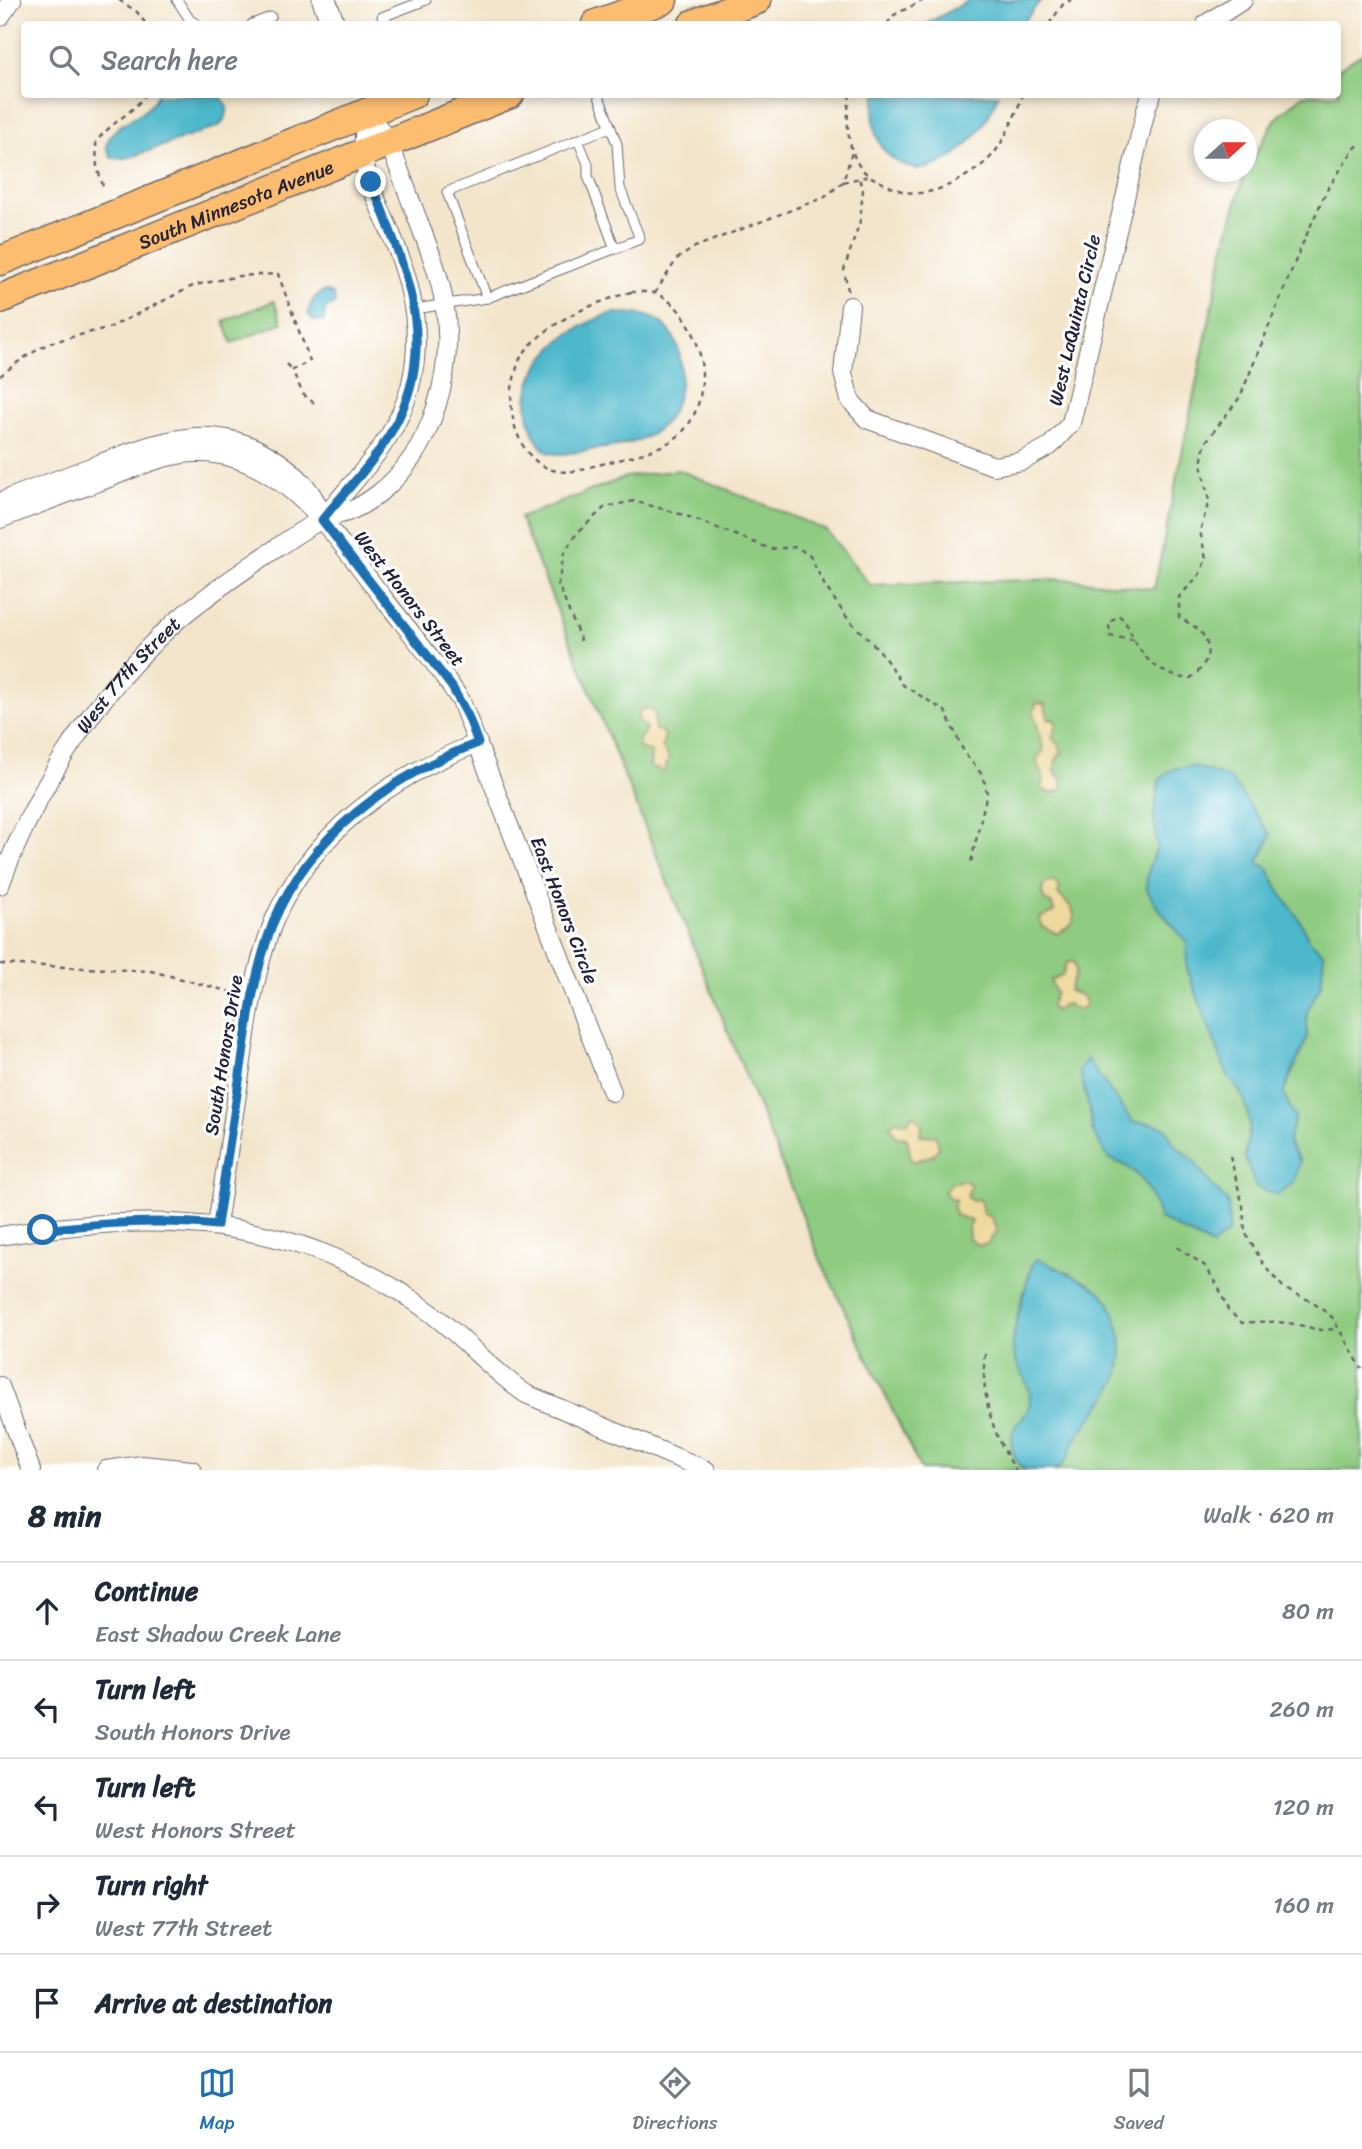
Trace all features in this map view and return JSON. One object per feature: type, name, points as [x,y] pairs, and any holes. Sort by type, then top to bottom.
[{"type":"main road","points":[[604,21],[663,0]]},
{"type":"main road","points":[[701,21],[747,4]]},
{"type":"main road","name":"South Minnesota Avenue","points":[[0,261],[363,104],[393,98]]},
{"type":"main road","name":"South Minnesota Avenue","points":[[0,299],[500,98]]},
{"type":"street","points":[[324,0],[332,21]]},
{"type":"street","points":[[1211,21],[1243,0]]},
{"type":"street","name":"West LaQuinta Circle","points":[[850,306],[843,373],[850,400],[867,419],[993,466],[1022,461],[1050,446],[1071,423],[1150,98]]},
{"type":"street","name":"West 77th Street","points":[[0,885],[4,845],[88,719],[134,664],[174,623],[207,597],[322,520],[348,512],[381,492],[409,462],[422,439],[443,383],[447,330],[445,304],[440,279],[375,148],[363,104]]},
{"type":"street","name":"West 77th Street","points":[[322,520],[381,448],[404,408],[418,342],[415,309],[402,261],[371,182],[375,148],[363,104]]},
{"type":"street","points":[[0,502],[140,448],[173,439],[210,436],[250,446],[290,469],[316,503],[322,520]]},
{"type":"street","points":[[0,519],[145,464],[176,455],[209,453],[244,461],[262,470],[296,495],[322,520]]},
{"type":"street","name":"West Honors Street","points":[[322,520],[452,687],[468,716],[478,743]]},
{"type":"street","name":"South Honors Drive","points":[[217,1225],[252,998],[261,955],[274,920],[294,885],[338,828],[403,777],[445,755],[478,743]]},
{"type":"street","name":"East Honors Circle","points":[[478,743],[612,1092]]},
{"type":"street","points":[[0,1236],[125,1222],[187,1222],[217,1225],[294,1242],[363,1270],[423,1307],[526,1394],[706,1470]]},
{"type":"street","points":[[0,1386],[31,1470]]},
{"type":"street","points":[[106,1470],[142,1465],[192,1470]]},
{"type":"lane","points":[[177,0],[192,21]]},
{"type":"lane","points":[[383,17],[426,0]]},
{"type":"lane","points":[[260,21],[271,17]]},
{"type":"lane","points":[[415,309],[487,298],[640,239],[620,188],[617,144],[599,98]]},
{"type":"lane","points":[[487,298],[447,191],[610,127]]},
{"type":"lane","points":[[578,140],[588,164],[588,176],[615,249]]},
{"type":"path","points":[[119,0],[137,12],[144,21]]},
{"type":"path","points":[[889,21],[894,15],[924,0]]},
{"type":"path","points":[[1050,21],[1064,3],[1071,0]]},
{"type":"path","points":[[103,186],[97,167],[96,142],[112,124],[143,98]]},
{"type":"path","points":[[849,98],[848,132],[860,167],[869,176],[896,190],[914,195],[943,189],[969,175],[994,154],[1022,98]]},
{"type":"path","points":[[1134,640],[1110,636],[1109,624],[1118,615],[1125,620],[1134,640],[1149,662],[1171,676],[1189,679],[1202,671],[1208,653],[1201,632],[1179,617],[1179,597],[1199,575],[1206,559],[1200,531],[1209,501],[1201,464],[1205,443],[1240,397],[1327,190],[1354,149],[1362,142]]},
{"type":"path","points":[[843,182],[853,149]]},
{"type":"path","points":[[655,293],[677,259],[695,247],[825,197],[843,182],[869,176]]},
{"type":"path","points":[[850,306],[845,270],[860,221],[863,190],[859,178]]},
{"type":"path","points":[[0,376],[49,343],[111,327],[195,285],[239,276],[278,274],[310,361],[292,370]]},
{"type":"path","points":[[631,292],[655,293],[671,302],[687,318],[697,345],[701,372],[699,402],[688,426],[676,438],[644,452],[570,473],[547,469],[527,452],[517,436],[509,400],[520,358],[539,337],[564,319],[604,300],[631,292]]},
{"type":"path","points":[[286,364],[292,370],[303,394],[314,403]]},
{"type":"path","points":[[581,641],[558,584],[564,553],[577,533],[605,507],[634,501],[684,515],[771,549],[797,547],[810,556],[825,586],[848,619],[880,651],[903,685],[945,711],[964,752],[983,776],[987,793],[971,862]]},
{"type":"path","points":[[0,964],[151,971],[252,998]]},
{"type":"path","points":[[1230,1156],[1243,1206],[1245,1232],[1265,1266],[1285,1289],[1311,1301],[1332,1317],[1362,1369]]},
{"type":"path","points":[[1177,1247],[1205,1266],[1218,1286],[1228,1310],[1242,1323],[1266,1321],[1301,1325],[1320,1332],[1338,1328]]},
{"type":"path","points":[[985,1354],[986,1403],[1004,1453],[1016,1470]]},
{"type":"green space","points":[[1362,54],[1362,1470],[921,1470],[820,1259],[520,518],[626,477],[679,470],[826,530],[870,585],[1064,579],[1154,589],[1225,244],[1242,182],[1257,182],[1257,151],[1275,120],[1300,98],[1341,98],[1341,67]]},
{"type":"green space","points":[[274,301],[282,323],[232,343],[224,321]]},
{"type":"sand","points":[[1036,703],[1045,704],[1048,718],[1057,724],[1052,738],[1058,743],[1062,753],[1056,759],[1055,772],[1062,780],[1063,789],[1053,793],[1042,790],[1043,776],[1036,760],[1044,750],[1033,714]]},
{"type":"sand","points":[[646,708],[654,713],[655,729],[665,736],[662,747],[669,758],[664,772],[650,767],[651,752],[638,745],[646,730],[637,717],[641,710]]},
{"type":"sand","points":[[1054,881],[1060,887],[1058,894],[1071,907],[1074,915],[1072,924],[1057,934],[1041,926],[1040,918],[1054,912],[1052,904],[1044,900],[1042,892],[1044,884]]},
{"type":"sand","points":[[1073,961],[1075,973],[1069,991],[1083,996],[1086,1003],[1083,1008],[1076,1010],[1068,1004],[1055,1011],[1050,1006],[1056,993],[1050,981],[1063,974],[1066,963]]},
{"type":"sand","points":[[912,1115],[920,1120],[920,1135],[936,1136],[939,1148],[933,1155],[913,1162],[906,1137],[896,1136],[890,1126],[896,1120],[907,1123]]},
{"type":"sand","points":[[963,1180],[971,1184],[967,1197],[972,1201],[980,1199],[983,1214],[991,1217],[997,1231],[987,1244],[978,1245],[969,1239],[968,1227],[972,1221],[955,1215],[953,1207],[956,1200],[950,1199],[944,1191],[951,1183]]},
{"type":"water","points":[[970,0],[1041,0],[1024,21],[932,21]]},
{"type":"water","points":[[155,98],[221,98],[225,102],[227,114],[219,126],[134,156],[120,159],[111,157],[106,147],[109,138]]},
{"type":"water","points":[[875,98],[997,98],[988,117],[965,146],[945,161],[922,168],[906,166],[885,152],[876,135]]},
{"type":"water","points":[[326,291],[334,295],[335,303],[325,310],[324,321],[313,320],[308,313],[310,305]]},
{"type":"water","points":[[612,313],[648,316],[659,321],[669,331],[680,359],[679,391],[674,406],[658,429],[641,439],[567,454],[551,453],[539,443],[531,427],[528,409],[530,384],[540,363],[566,337]]},
{"type":"water","points":[[1193,766],[1230,778],[1271,835],[1258,863],[1267,867],[1309,940],[1324,954],[1321,985],[1307,1011],[1307,1038],[1283,1093],[1295,1118],[1288,1143],[1300,1161],[1294,1182],[1277,1195],[1256,1187],[1245,1158],[1250,1125],[1244,1098],[1227,1074],[1187,969],[1187,942],[1157,907],[1146,888],[1148,869],[1157,848],[1154,817],[1159,780],[1173,769]]},
{"type":"water","points":[[1087,1059],[1133,1122],[1166,1128],[1173,1143],[1195,1162],[1228,1202],[1229,1231],[1212,1246],[1160,1219],[1143,1181],[1129,1168],[1109,1159],[1092,1131],[1079,1070]]},
{"type":"water","points":[[1039,1259],[1078,1278],[1105,1297],[1117,1321],[1122,1346],[1117,1380],[1076,1439],[1063,1464],[1048,1470],[1024,1469],[1016,1460],[1012,1448],[1014,1429],[1027,1411],[1030,1401],[1028,1388],[1013,1350],[1013,1342],[1028,1278],[1035,1260]]},
{"type":"route","points":[[43,1230],[90,1224],[159,1221],[217,1225],[252,998],[261,955],[274,920],[318,851],[358,810],[403,777],[445,755],[478,743],[461,701],[442,672],[322,520],[381,448],[392,430],[404,408],[416,361],[417,324],[409,282],[371,182]]}]
